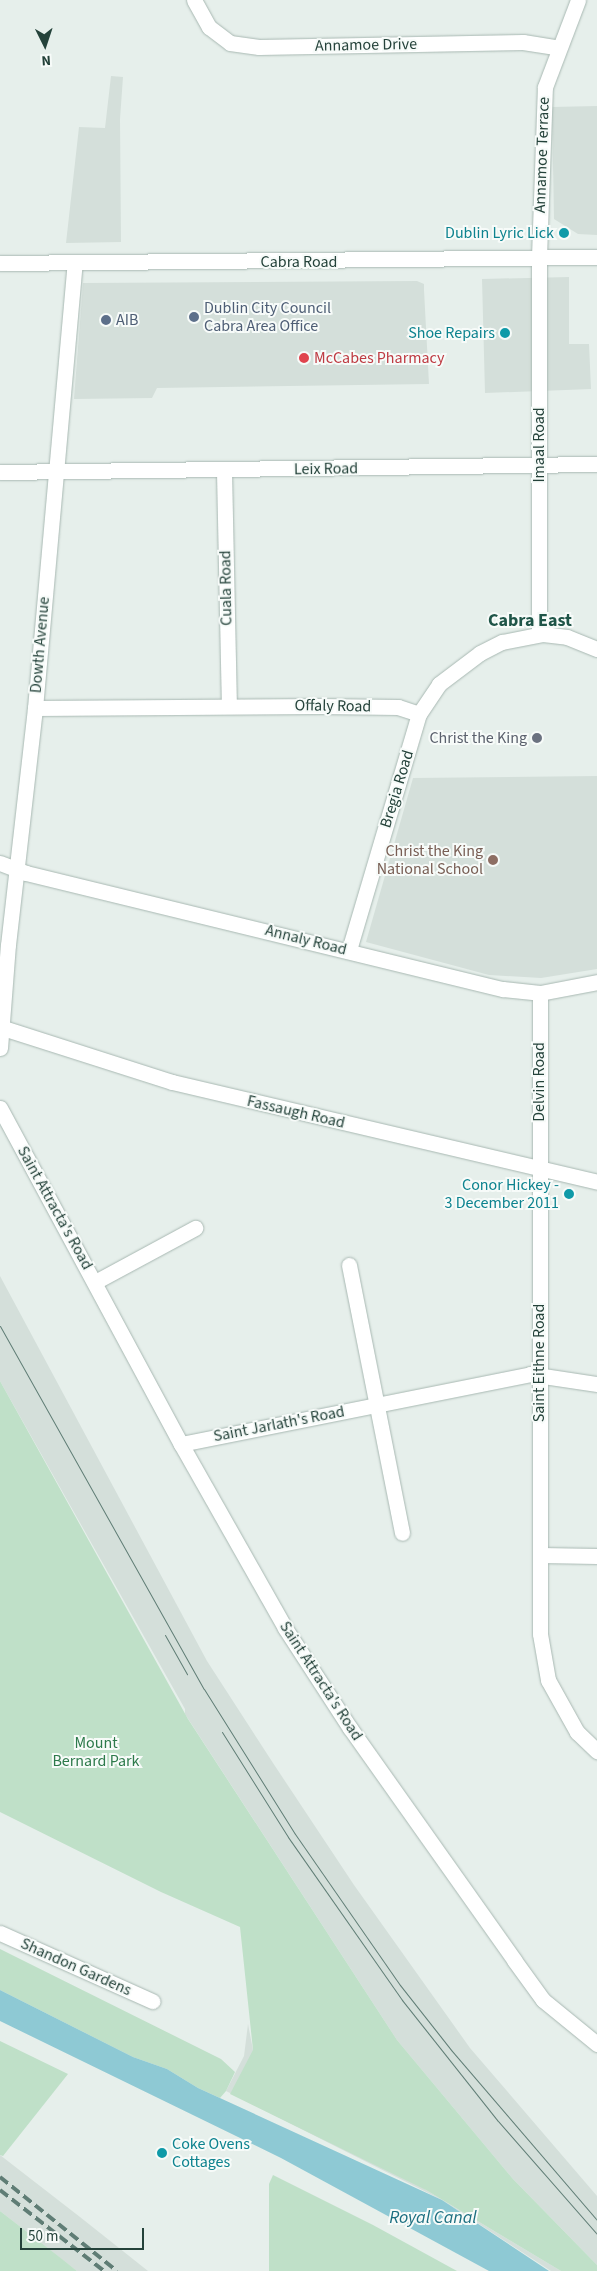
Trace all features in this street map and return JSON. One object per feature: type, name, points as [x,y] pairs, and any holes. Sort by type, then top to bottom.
[{"type":"street","name":"Annamoe Drive","points":[[194,0],[209,26],[230,43],[259,47],[518,42],[559,48]]},
{"type":"street","name":"Annamoe Terrace","points":[[539,257],[542,108],[545,87],[578,0]]},
{"type":"street","name":"Imaal Road","points":[[539,257],[539,634]]},
{"type":"street","name":"Cabra Road","points":[[0,263],[597,257]]},
{"type":"street","name":"Dowth Avenue","points":[[1,1027],[16,868],[35,708],[54,472],[75,263]]},
{"type":"street","name":"Leix Road","points":[[0,472],[597,464]]},
{"type":"street","name":"Cuala Road","points":[[224,470],[229,706]]},
{"type":"street","points":[[419,714],[438,684],[461,665],[502,642],[539,634],[567,637],[597,649]]},
{"type":"street","name":"Offaly Road","points":[[35,708],[398,707],[419,714]]},
{"type":"street","name":"Bregia Road","points":[[349,950],[419,714]]},
{"type":"street","name":"Annaly Road","points":[[0,863],[503,989],[540,993],[597,982]]},
{"type":"street","name":"Delvin Road","points":[[539,1170],[540,993]]},
{"type":"street","points":[[0,1048],[1,1027]]},
{"type":"street","name":"Fassaugh Road","points":[[1,1027],[172,1082],[539,1170],[597,1182]]},
{"type":"street","name":"Saint Attracta's Road","points":[[0,1108],[181,1444],[285,1628],[350,1728],[544,2000],[597,2044]]},
{"type":"street","name":"Saint Eithne Road","points":[[539,1170],[540,1634],[548,1680],[577,1732],[597,1751]]},
{"type":"street","name":"Saint Attracta's Road","points":[[95,1282],[196,1228]]},
{"type":"street","points":[[349,1265],[402,1533]]},
{"type":"street","name":"Saint Jarlath's Road","points":[[181,1444],[539,1375],[597,1384]]},
{"type":"street","points":[[541,1555],[597,1556]]},
{"type":"street","name":"Shandon Gardens","points":[[0,1933],[152,2001]]},
{"type":"shaded area","points":[[111,76],[123,77],[120,119],[121,242],[66,243],[79,127],[105,128]]},
{"type":"shaded area","points":[[597,106],[597,235],[578,234],[554,219],[552,107]]},
{"type":"shaded area","points":[[569,277],[569,344],[589,344],[591,389],[485,393],[482,279]]},
{"type":"shaded area","points":[[417,281],[424,284],[429,384],[157,388],[152,398],[74,399],[83,283]]},
{"type":"shaded area","name":"Christ the King National School","points":[[597,776],[597,969],[541,978],[489,975],[366,942],[413,778]]},
{"type":"shaded area","points":[[0,1276],[207,1661],[273,1763],[354,1885],[470,2048],[597,2196],[597,2265],[513,2179],[397,2040],[185,1714],[185,1709],[0,1381]]},
{"type":"shaded area","points":[[248,2024],[253,2050],[426,2190],[561,2271],[551,2271],[442,2200],[226,2091],[244,2056]]},
{"type":"shaded area","points":[[0,2155],[148,2271],[77,2271],[0,2211]]},
{"type":"green space","name":"Mount Bernard Park","points":[[0,1381],[188,1719],[397,2040],[513,2179],[597,2265],[597,2271],[561,2271],[426,2190],[230,2094],[253,2050],[240,1927],[161,1892],[0,1812]]},
{"type":"green space","points":[[0,1949],[221,2059],[235,2072],[226,2091],[220,2098],[198,2088],[167,2069],[133,2057],[0,1990]]},
{"type":"green space","points":[[0,2041],[68,2074],[3,2156],[0,2155]]},
{"type":"green space","points":[[273,2175],[373,2225],[457,2271],[269,2271],[269,2184]]},
{"type":"green space","points":[[0,2211],[62,2259],[77,2271],[0,2271]]},
{"type":"water","name":"Royal Canal","points":[[0,1990],[133,2057],[167,2069],[198,2088],[442,2200],[549,2271],[489,2271],[281,2158],[0,2021]]},
{"type":"tram line","points":[[0,1326],[204,1689],[295,1834],[400,1985],[452,2051],[597,2220]]},
{"type":"tram line","points":[[165,1635],[187,1674]]},
{"type":"tram line","points":[[222,1732],[288,1837],[402,2000],[498,2121],[597,2234]]},
{"type":"railway","points":[[0,2177],[117,2271]]},
{"type":"railway","points":[[0,2190],[104,2271]]},
{"type":"place","name":"Dublin Lyric Lick","points":[[564,233]]},
{"type":"place","name":"Dublin City Council Cabra Area Office","points":[[194,317]]},
{"type":"place","name":"AIB","points":[[106,320]]},
{"type":"place","name":"Shoe Repairs","points":[[505,333]]},
{"type":"place","name":"McCabes Pharmacy","points":[[304,358]]},
{"type":"place","name":"Christ the King","points":[[537,738]]},
{"type":"place","name":"Christ the King National School","points":[[493,860]]},
{"type":"place","name":"Conor Hickey - 3 December 2011","points":[[569,1194]]},
{"type":"place","name":"Coke Ovens Cottages","points":[[162,2153]]},
{"type":"district","name":"Cabra East","points":[[530,621]]}]
